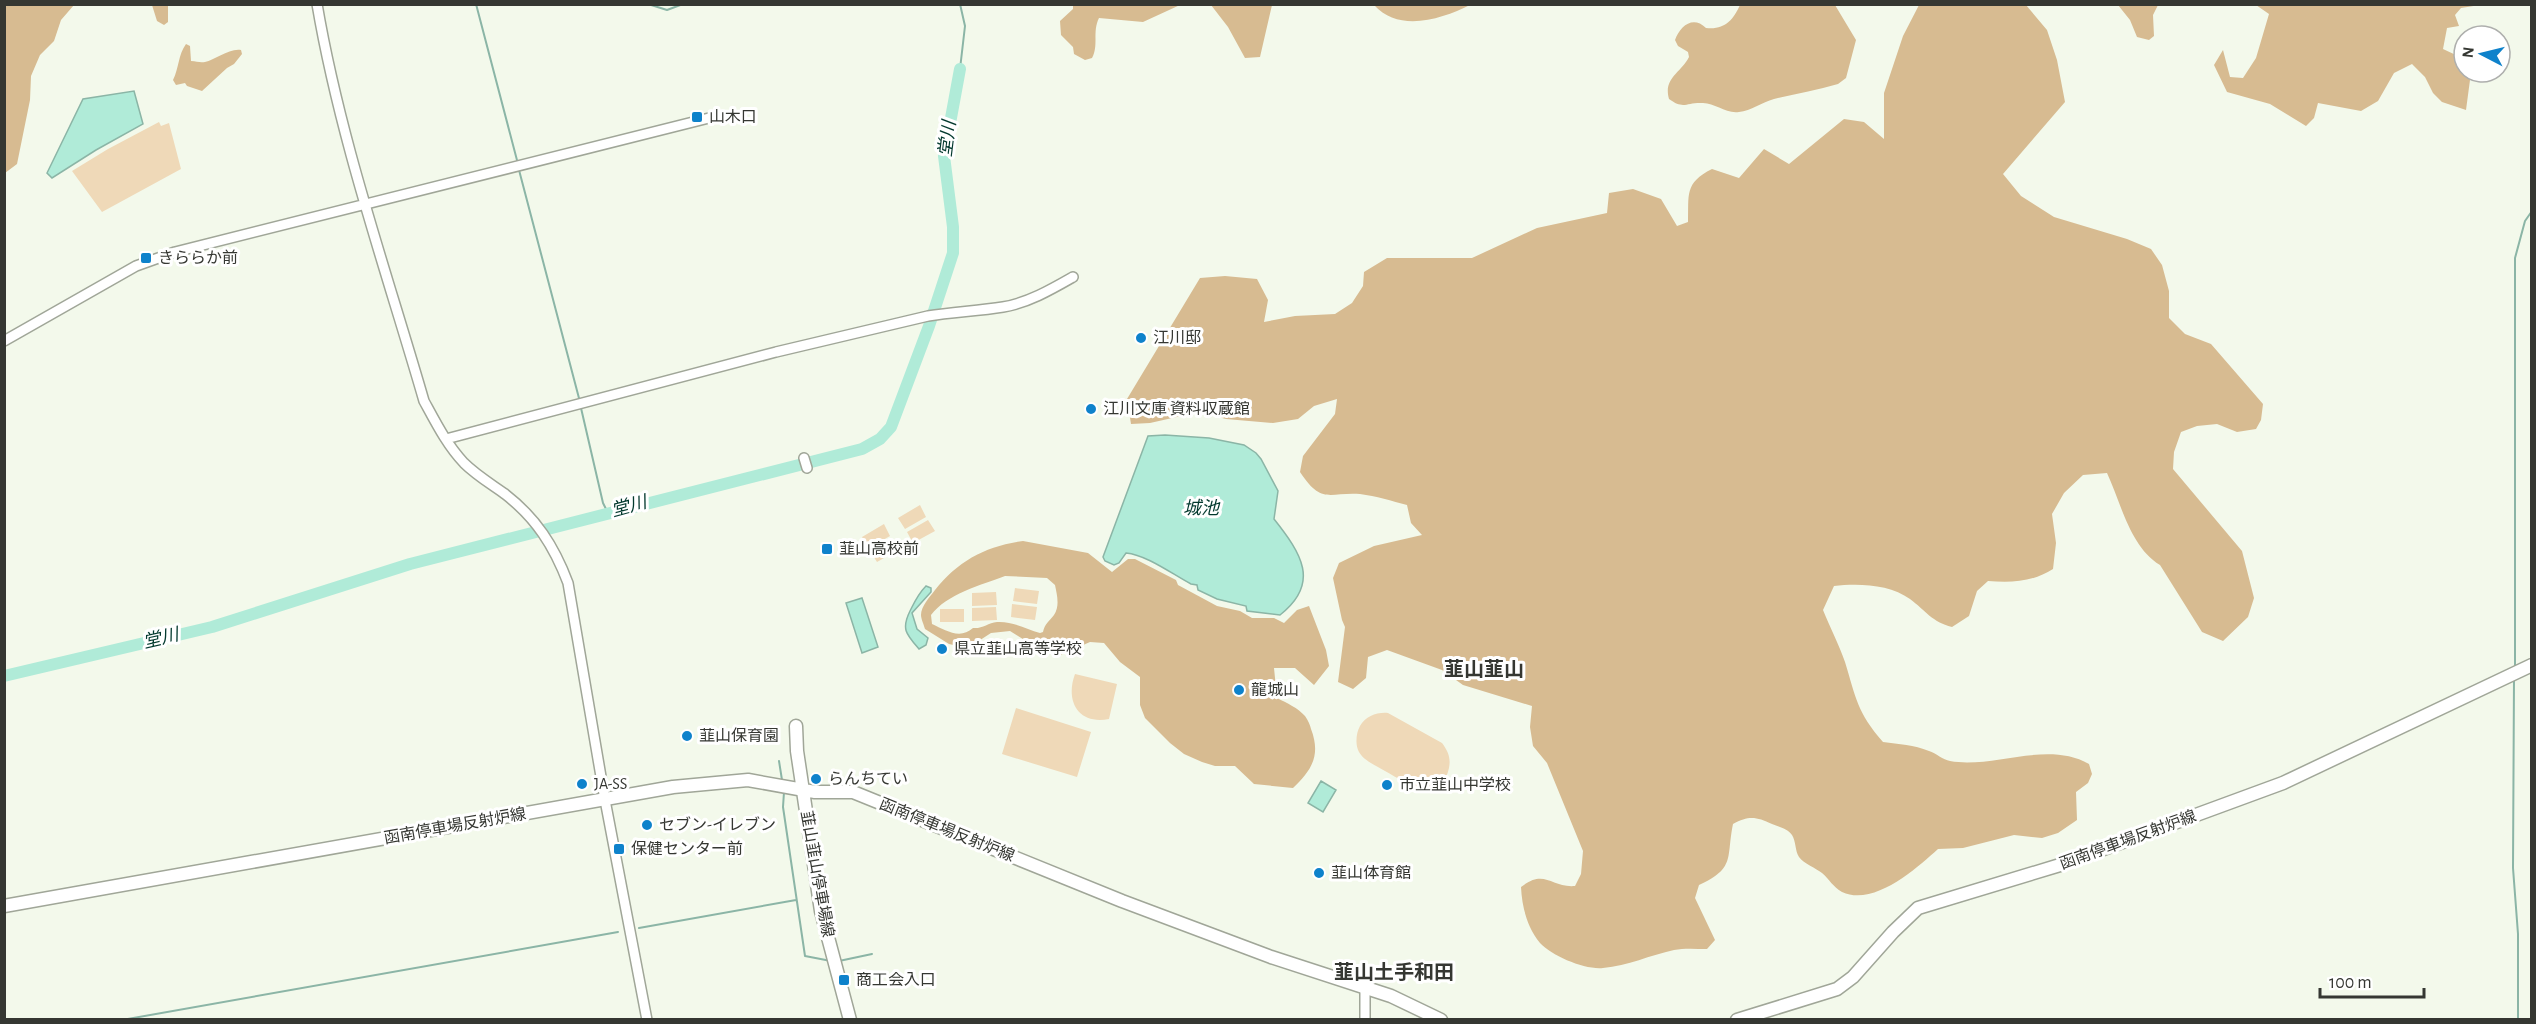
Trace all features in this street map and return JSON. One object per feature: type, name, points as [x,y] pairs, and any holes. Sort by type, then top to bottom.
[{"type":"main road","name":"函南停車場反射炉線","points":[[1737,1020],[1837,989],[1853,977],[1918,908],[2060,866],[2283,783],[2532,665]]},
{"type":"main road","name":"韮山韮山停車場線","points":[[796,726],[802,789],[821,910],[850,1020]]},
{"type":"main road","name":"函南停車場反射炉線","points":[[4,906],[707,782],[748,780],[802,789],[862,795],[1122,901],[1271,957],[1391,996],[1441,1020]]},
{"type":"street","points":[[317,4],[326,58],[424,401],[446,439],[465,464],[506,495],[546,534],[561,564],[571,594],[605,800],[647,1020]]},
{"type":"street","points":[[4,341],[136,266],[175,252],[717,116]]},
{"type":"street","points":[[446,439],[777,352],[928,316],[1011,305],[1073,278]]},
{"type":"street","points":[[804,458],[807,468]]},
{"type":"street","points":[[1365,988],[1365,1020]]},
{"type":"shaded area","points":[[5,4],[74,5],[61,20],[54,41],[40,55],[31,76],[30,100],[17,164],[5,173]]},
{"type":"shaded area","points":[[1073,4],[1180,5],[1143,22],[1099,18],[1094,53],[1092,58],[1085,60],[1074,54],[1073,47],[1061,35],[1060,21],[1073,9]]},
{"type":"shaded area","points":[[152,5],[168,5],[168,22],[164,25],[157,21]]},
{"type":"shaded area","points":[[1211,5],[1272,5],[1260,57],[1245,58],[1228,27]]},
{"type":"shaded area","points":[[1374,5],[1470,5],[1434,19],[1408,21],[1384,14]]},
{"type":"shaded area","points":[[1740,5],[1835,5],[1856,40],[1846,78],[1838,84],[1774,99],[1739,112],[1707,103],[1682,105],[1669,99],[1668,86],[1689,57],[1688,52],[1678,46],[1675,40],[1680,30],[1692,22],[1706,28],[1723,26],[1731,19]]},
{"type":"shaded area","points":[[1919,5],[2026,5],[2047,30],[2057,60],[2065,102],[2003,174],[2021,196],[2054,217],[2127,239],[2151,249],[2162,265],[2169,291],[2169,318],[2185,334],[2211,344],[2263,404],[2261,420],[2256,429],[2237,432],[2217,424],[2197,426],[2181,432],[2174,452],[2173,469],[2242,551],[2254,598],[2248,617],[2223,641],[2202,632],[2160,565],[2141,547],[2134,536],[2107,473],[2083,475],[2064,493],[2052,514],[2056,543],[2053,569],[2038,577],[2022,581],[1988,581],[1977,591],[1969,616],[1952,627],[1934,619],[1910,599],[1893,590],[1863,585],[1834,586],[1823,610],[1843,656],[1862,713],[1883,742],[1918,747],[1947,760],[1967,762],[2038,755],[2073,757],[2089,764],[2092,774],[2088,783],[2076,792],[2077,820],[2058,833],[2042,838],[2014,835],[1963,848],[1938,849],[1919,866],[1894,883],[1868,894],[1854,895],[1839,890],[1822,873],[1801,859],[1793,837],[1788,831],[1757,819],[1744,819],[1733,824],[1729,854],[1724,867],[1711,879],[1699,885],[1695,898],[1715,940],[1707,949],[1674,950],[1603,968],[1587,967],[1569,961],[1552,953],[1535,937],[1523,902],[1521,887],[1536,879],[1575,886],[1581,874],[1583,851],[1547,763],[1533,746],[1530,727],[1532,706],[1463,685],[1442,670],[1387,650],[1368,657],[1366,678],[1353,689],[1338,682],[1345,627],[1333,578],[1339,563],[1374,546],[1422,535],[1411,523],[1407,505],[1360,494],[1326,495],[1314,489],[1300,472],[1303,456],[1335,414],[1337,399],[1314,406],[1298,419],[1273,423],[1226,419],[1199,412],[1150,423],[1131,424],[1127,399],[1200,278],[1225,276],[1257,279],[1268,300],[1264,322],[1295,316],[1335,314],[1352,303],[1363,286],[1364,272],[1387,258],[1472,258],[1537,228],[1607,213],[1609,193],[1633,189],[1661,199],[1677,226],[1688,222],[1692,185],[1712,169],[1739,178],[1764,149],[1789,164],[1844,119],[1864,122],[1884,139],[1884,93],[1903,36]]},
{"type":"shaded area","points":[[2118,5],[2158,5],[2153,15],[2154,36],[2149,40],[2137,37],[2130,20]]},
{"type":"shaded area","points":[[2256,5],[2480,5],[2461,8],[2455,15],[2458,24],[2452,24],[2452,27],[2447,28],[2443,49],[2452,53],[2452,84],[2469,84],[2466,110],[2442,102],[2433,93],[2425,77],[2412,64],[2394,73],[2378,101],[2361,111],[2318,103],[2314,118],[2306,126],[2270,104],[2227,92],[2214,65],[2223,50],[2230,77],[2243,78],[2256,58],[2269,14]]},
{"type":"shaded area","points":[[186,44],[190,46],[191,61],[205,62],[236,50],[241,50],[242,54],[234,64],[202,91],[187,86],[185,83],[176,85],[173,80]]},
{"type":"shaded area","points":[[159,122],[161,126],[169,123],[181,169],[102,212],[72,171]]},
{"type":"shaded area","points":[[920,505],[926,517],[905,529],[898,518]]},
{"type":"shaded area","points":[[928,520],[935,531],[913,543],[907,532]]},
{"type":"shaded area","points":[[884,524],[890,536],[869,548],[862,537]]},
{"type":"shaded area","points":[[892,539],[898,550],[877,562],[870,551]]},
{"type":"shaded area","points":[[1023,541],[1088,553],[1112,572],[1128,559],[1135,559],[1176,580],[1178,585],[1217,606],[1240,611],[1252,618],[1274,618],[1284,623],[1297,610],[1309,606],[1326,650],[1329,666],[1314,685],[1295,668],[1274,668],[1277,698],[1296,708],[1305,716],[1314,738],[1315,754],[1305,775],[1293,788],[1254,784],[1235,766],[1215,766],[1184,754],[1145,718],[1140,705],[1140,677],[1120,662],[1104,643],[1090,642],[1058,656],[1039,649],[1010,631],[991,633],[974,644],[958,646],[949,644],[925,629],[921,617],[922,608],[944,580],[974,556],[1010,543]],"holes":[[[1005,576],[1047,578],[1055,585],[1057,604],[1056,612],[1043,632],[997,622],[958,634],[932,624],[931,615],[946,601],[975,587]]]},
{"type":"shaded area","points":[[1015,588],[1039,591],[1037,604],[1013,601]]},
{"type":"shaded area","points":[[996,592],[997,605],[972,606],[972,593]]},
{"type":"shaded area","points":[[1012,604],[1037,607],[1035,620],[1011,617]]},
{"type":"shaded area","points":[[996,607],[997,620],[972,621],[972,608]]},
{"type":"shaded area","points":[[940,609],[964,609],[964,622],[940,622]]},
{"type":"shaded area","points":[[1075,674],[1117,684],[1109,719],[1089,718],[1077,709],[1072,693]]},
{"type":"shaded area","points":[[1016,708],[1091,732],[1077,777],[1002,754]]},
{"type":"shaded area","points":[[1388,713],[1442,743],[1449,758],[1449,768],[1445,779],[1438,786],[1421,788],[1411,785],[1371,763],[1359,752],[1357,735],[1362,723],[1372,715]]},
{"type":"water","points":[[134,91],[143,124],[52,178],[47,173],[83,99]]},
{"type":"water","name":"城池","points":[[1148,436],[1209,438],[1244,445],[1261,459],[1278,491],[1274,519],[1299,556],[1302,568],[1303,580],[1300,591],[1293,603],[1280,615],[1247,611],[1246,606],[1217,599],[1198,590],[1197,585],[1134,554],[1126,553],[1119,563],[1114,565],[1105,561],[1103,557]]},
{"type":"water","points":[[926,586],[931,588],[931,592],[912,613],[917,629],[928,638],[926,645],[919,649],[905,627],[915,601]]},
{"type":"water","points":[[862,598],[878,647],[862,653],[846,603]]},
{"type":"water","points":[[1321,781],[1336,790],[1323,812],[1308,803]]},
{"type":"waterway","points":[[476,4],[518,164]]},
{"type":"waterway","points":[[648,4],[667,10],[683,4]]},
{"type":"waterway","points":[[960,4],[965,26],[960,69]]},
{"type":"waterway","points":[[2531,4],[2532,12]]},
{"type":"waterway","name":"堂川","points":[[4,676],[212,627],[410,564],[862,449],[880,439],[891,427],[929,326],[953,253],[953,227],[944,156],[960,69]]},
{"type":"waterway","points":[[519,170],[580,402]]},
{"type":"waterway","points":[[2515,669],[2515,258],[2525,221],[2532,211]]},
{"type":"waterway","points":[[581,408],[603,503],[608,513]]},
{"type":"waterway","points":[[2514,678],[2513,868],[2518,934],[2518,1020]]},
{"type":"waterway","points":[[779,761],[782,780]]},
{"type":"waterway","points":[[784,792],[783,807],[805,956],[831,961]]},
{"type":"waterway","points":[[639,928],[796,900]]},
{"type":"waterway","points":[[122,1020],[618,932]]},
{"type":"waterway","points":[[839,961],[872,954]]},
{"type":"place","name":"山木口","points":[[697,117]]},
{"type":"place","name":"きららか前","points":[[146,258]]},
{"type":"place","name":"江川邸","points":[[1141,338]]},
{"type":"place","name":"江川文庫 資料収蔵館","points":[[1091,409]]},
{"type":"place","name":"韮山高校前","points":[[827,549]]},
{"type":"place","name":"県立韮山高等学校","points":[[942,649]]},
{"type":"place","name":"龍城山","points":[[1239,690]]},
{"type":"place","name":"韮山保育園","points":[[687,736]]},
{"type":"place","name":"らんちてい","points":[[816,779]]},
{"type":"place","name":"JA-SS","points":[[582,784]]},
{"type":"place","name":"市立韮山中学校","points":[[1387,785]]},
{"type":"place","name":"セブン-イレブン","points":[[647,825]]},
{"type":"place","name":"保健センター前","points":[[619,849]]},
{"type":"place","name":"韮山体育館","points":[[1319,873]]},
{"type":"place","name":"商工会入口","points":[[844,980]]},
{"type":"district","name":"韮山韮山","points":[[1484,670]]},
{"type":"district","name":"韮山土手和田","points":[[1394,973]]}]
